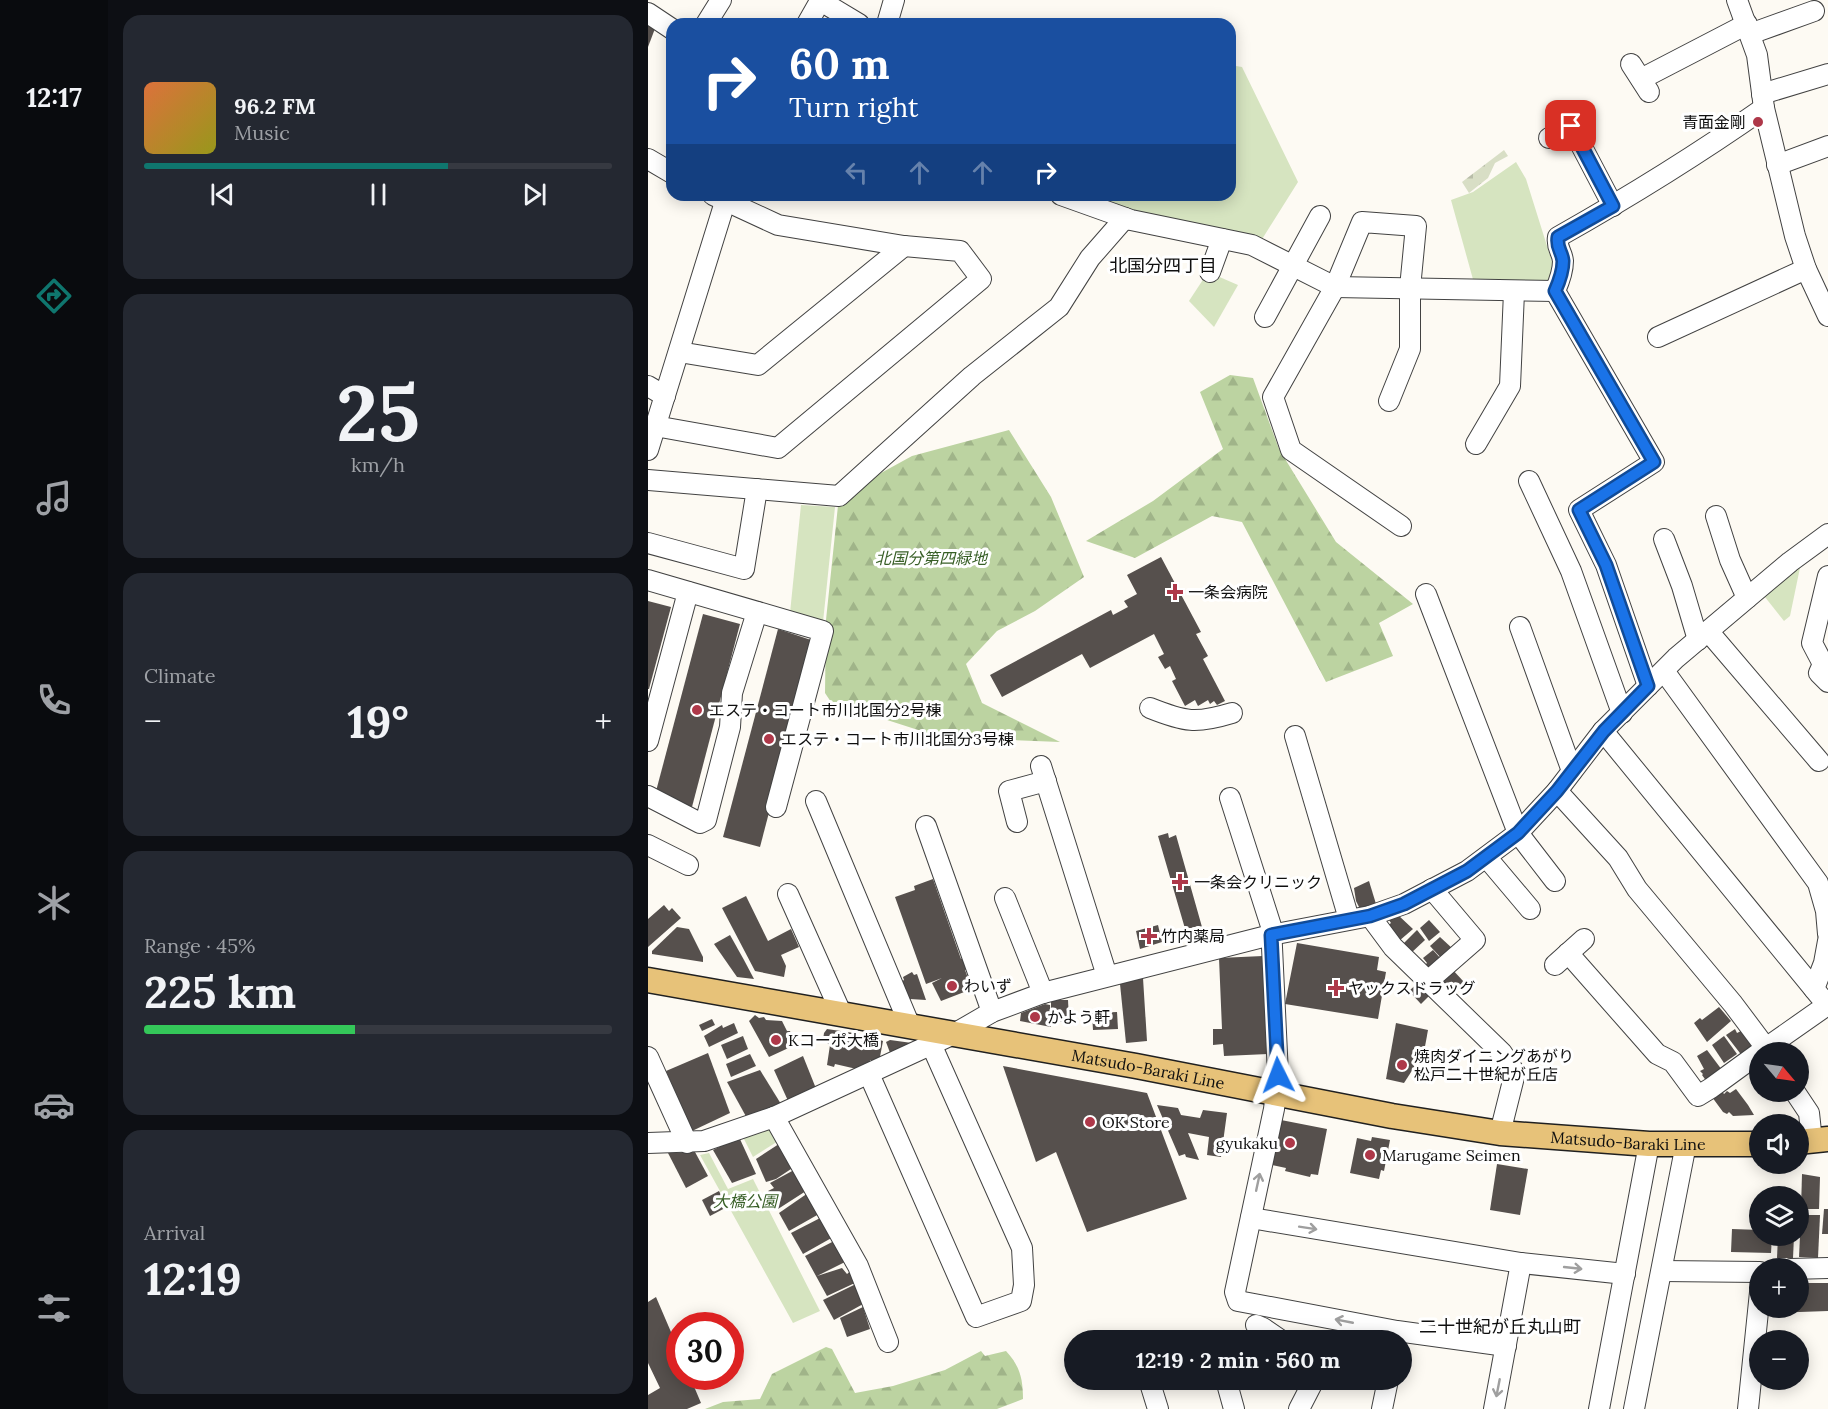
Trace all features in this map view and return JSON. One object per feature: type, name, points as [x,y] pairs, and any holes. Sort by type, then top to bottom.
[{"type":"main road","name":"Matsudo-Baraki Line","points":[[648,980],[954,1034],[1392,1116],[1500,1133],[1649,1144],[1749,1144]]},
{"type":"street","points":[[710,18],[721,0]]},
{"type":"street","points":[[810,18],[820,0],[849,18]]},
{"type":"street","points":[[889,18],[894,0]]},
{"type":"street","points":[[1737,0],[1757,56],[1763,101],[1795,236],[1806,269],[1823,296],[1828,316]]},
{"type":"street","points":[[1641,78],[1748,29],[1814,11]]},
{"type":"street","points":[[648,13],[666,25]]},
{"type":"street","points":[[1555,291],[1560,281],[1563,259],[1556,246],[1558,237],[1700,153],[1763,101],[1828,74]]},
{"type":"street","points":[[1549,138],[1578,122],[1613,206]]},
{"type":"street","points":[[1777,165],[1828,146]]},
{"type":"street","points":[[648,159],[666,169]]},
{"type":"street","points":[[648,450],[655,426],[656,391],[679,352],[718,201]]},
{"type":"street","points":[[655,426],[778,448],[981,279],[960,251],[904,246],[778,225],[726,201]]},
{"type":"street","points":[[1078,201],[1125,218],[1252,245],[1335,287],[1555,291]]},
{"type":"street","points":[[1265,317],[1320,216]]},
{"type":"street","points":[[648,480],[839,496],[972,376],[1059,307],[1090,258],[1125,218]]},
{"type":"street","points":[[1389,401],[1410,349],[1410,288],[1416,226],[1362,222],[1335,287],[1273,397],[1291,450],[1401,526]]},
{"type":"street","points":[[1210,272],[1222,239]]},
{"type":"street","points":[[679,352],[758,364],[904,246]]},
{"type":"street","points":[[1658,337],[1806,269]]},
{"type":"street","points":[[1555,291],[1654,462],[1579,510],[1606,565],[1648,686]]},
{"type":"street","points":[[1476,444],[1510,386],[1514,292]]},
{"type":"street","points":[[1529,481],[1571,571],[1622,713]]},
{"type":"street","points":[[648,543],[744,569],[757,489]]},
{"type":"street","points":[[1716,516],[1730,560],[1748,598]]},
{"type":"street","points":[[648,1143],[704,1141],[774,1117],[954,1034],[992,1012],[1043,993],[1271,935],[1370,916],[1404,904],[1467,871],[1518,833],[1557,791],[1604,731],[1648,686],[1703,635],[1790,562],[1828,534]]},
{"type":"street","points":[[1664,539],[1703,635],[1818,761]]},
{"type":"street","points":[[1826,670],[1812,643],[1828,576]]},
{"type":"street","points":[[648,580],[823,631],[776,807]]},
{"type":"street","points":[[648,741],[688,592]]},
{"type":"street","points":[[1426,594],[1518,833],[1555,881]]},
{"type":"street","points":[[648,796],[700,823],[706,820],[730,727],[732,693],[757,612]]},
{"type":"street","points":[[1520,627],[1572,771]]},
{"type":"street","points":[[1664,671],[1822,877],[1828,934]]},
{"type":"street","points":[[1150,708],[1176,719],[1191,721],[1210,720],[1232,713]]},
{"type":"street","points":[[1604,731],[1823,1000],[1823,1008],[1779,1042]]},
{"type":"street","points":[[1295,736],[1349,919]]},
{"type":"street","points":[[1017,822],[1008,791],[1044,773],[1107,976]]},
{"type":"street","points":[[1557,791],[1618,858],[1636,889],[1733,1004],[1760,1042]]},
{"type":"street","points":[[1230,798],[1271,926],[1278,1075],[1274,1109],[1235,1292],[1238,1301],[1369,1330]]},
{"type":"street","points":[[816,801],[910,1026]]},
{"type":"street","points":[[926,826],[992,1012]]},
{"type":"street","points":[[648,845],[688,865]]},
{"type":"street","points":[[1487,858],[1530,909]]},
{"type":"street","points":[[1428,981],[1475,940],[1432,889]]},
{"type":"street","points":[[788,894],[842,1015]]},
{"type":"street","points":[[1005,898],[1043,993]]},
{"type":"street","points":[[1370,916],[1393,947],[1502,1053],[1515,1073],[1500,1133]]},
{"type":"street","points":[[1584,939],[1562,959],[1657,1054],[1673,1062],[1698,1096],[1749,1063]]},
{"type":"street","points":[[1814,989],[1826,964],[1828,941]]},
{"type":"street","points":[[869,1074],[976,1317],[1022,1301],[1024,1285],[1022,1248],[931,1044]]},
{"type":"street","points":[[649,1059],[687,1143]]},
{"type":"street","points":[[1802,1102],[1809,1113],[1813,1141]]},
{"type":"street","points":[[774,1117],[858,1266],[888,1341]]},
{"type":"street","points":[[1599,1409],[1649,1144]]},
{"type":"street","points":[[1634,1409],[1686,1144]]},
{"type":"street","points":[[1251,1218],[1521,1263],[1625,1274]]},
{"type":"street","points":[[1494,1409],[1521,1263]]},
{"type":"street","points":[[1809,1269],[1828,1268]]},
{"type":"street","points":[[1662,1271],[1749,1272]]},
{"type":"street","points":[[1748,1409],[1757,1318]]},
{"type":"street","points":[[1256,1325],[1266,1330]]},
{"type":"street","points":[[1412,1337],[1506,1346]]},
{"type":"street","points":[[1152,1390],[1158,1409]]},
{"type":"street","points":[[1229,1390],[1234,1409]]},
{"type":"street","points":[[1299,1409],[1309,1390]]},
{"type":"street","points":[[1382,1409],[1386,1390]]},
{"type":"green space","points":[[1236,66],[1242,67],[1298,182],[1259,244],[1124,214],[1103,201],[1236,201]]},
{"type":"green space","points":[[1504,150],[1508,156],[1495,163],[1488,178],[1469,193],[1462,182]]},
{"type":"green space","points":[[1516,162],[1526,179],[1553,265],[1549,283],[1474,283],[1451,200],[1473,192]]},
{"type":"green space","points":[[1208,272],[1238,285],[1214,327],[1189,301]]},
{"type":"green space","points":[[1230,375],[1253,378],[1279,449],[1336,542],[1413,604],[1379,623],[1393,656],[1326,682],[1242,522],[1212,516],[1135,558],[1086,541],[1153,501],[1223,449],[1200,392]]},
{"type":"green space","name":"北国分第四緑地","points":[[1009,430],[1051,497],[1084,577],[1035,611],[997,631],[966,664],[982,703],[1060,742],[940,737],[831,702],[825,693],[826,620],[839,496],[912,456]]},
{"type":"green space","points":[[801,505],[835,507],[823,622],[790,613]]},
{"type":"green space","points":[[1802,558],[1790,616],[1784,621],[1761,592]]},
{"type":"green space","points":[[761,1124],[777,1129],[783,1138],[753,1157],[742,1135]]},
{"type":"green space","name":"大橋公園","points":[[709,1153],[728,1189],[753,1179],[820,1311],[793,1323],[700,1155]]},
{"type":"green space","points":[[826,1347],[832,1349],[855,1393],[893,1386],[945,1370],[981,1351],[985,1356],[1006,1351],[1020,1373],[1023,1399],[997,1409],[705,1409],[723,1402],[760,1399],[772,1374]]},
{"type":"building","points":[[648,20],[656,26],[648,47]]},
{"type":"building","points":[[1161,557],[1201,632],[1196,634],[1208,656],[1203,659],[1225,701],[1217,705],[1214,701],[1210,704],[1208,700],[1198,706],[1195,700],[1185,706],[1172,681],[1176,679],[1170,666],[1165,669],[1158,657],[1164,654],[1154,634],[1090,668],[1082,654],[1002,697],[990,675],[1111,610],[1113,615],[1128,607],[1124,601],[1137,594],[1127,575]]},
{"type":"building","points":[[648,601],[671,607],[649,689],[648,689]]},
{"type":"building","name":"エステ・コート市川北国分2号棟","points":[[703,614],[740,624],[692,807],[655,795]]},
{"type":"building","name":"エステ・コート市川北国分3号棟","points":[[778,629],[814,641],[760,847],[723,837]]},
{"type":"building","name":"一条会クリニック","points":[[1168,833],[1169,838],[1176,835],[1202,927],[1186,932],[1158,836]]},
{"type":"building","points":[[933,879],[961,959],[963,958],[967,969],[965,970],[972,989],[941,1001],[932,983],[942,978],[926,984],[895,897],[915,890],[914,886]]},
{"type":"building","points":[[1369,881],[1376,904],[1360,909],[1354,888]]},
{"type":"building","points":[[746,896],[768,941],[791,929],[799,947],[781,955],[786,966],[784,977],[755,971],[722,908]]},
{"type":"building","points":[[664,905],[669,911],[672,908],[681,918],[648,947],[648,919]]},
{"type":"building","points":[[1398,915],[1413,929],[1399,941],[1387,926],[1391,923],[1389,920]]},
{"type":"building","points":[[1429,920],[1440,932],[1429,941],[1420,928]]},
{"type":"building","name":"竹内薬局","points":[[1158,925],[1162,942],[1140,949],[1136,931]]},
{"type":"building","points":[[677,927],[689,929],[703,957],[703,962],[652,954],[652,951]]},
{"type":"building","points":[[1417,930],[1425,940],[1410,954],[1402,945]]},
{"type":"building","points":[[730,935],[754,979],[737,977],[714,944]]},
{"type":"building","points":[[1440,937],[1453,949],[1442,959],[1430,946]]},
{"type":"building","name":"ヤックスドラッグ","points":[[1297,943],[1379,957],[1377,970],[1386,972],[1378,1019],[1285,1004]]},
{"type":"building","points":[[1433,950],[1442,960],[1427,973],[1423,967],[1427,963],[1423,958]]},
{"type":"building","points":[[1263,956],[1268,1054],[1224,1056],[1223,1044],[1213,1045],[1213,1029],[1222,1029],[1219,958]]},
{"type":"building","points":[[1451,968],[1464,982],[1451,993],[1441,981]]},
{"type":"building","points":[[912,972],[914,975],[917,974],[926,1000],[910,999],[901,982],[904,980],[903,977]]},
{"type":"building","points":[[1143,978],[1147,1041],[1126,1043],[1120,984]]},
{"type":"building","points":[[1420,981],[1432,993],[1421,1004],[1409,991]]},
{"type":"building","points":[[1068,1000],[1069,1021],[1067,1022],[1051,1022],[1051,1001]]},
{"type":"building","name":"かよう軒","points":[[1045,1004],[1050,1005],[1051,1027],[1020,1021],[1021,1013]]},
{"type":"building","points":[[1719,1007],[1731,1021],[1707,1042],[1694,1023]]},
{"type":"building","points":[[1117,1012],[1118,1029],[1093,1030],[1092,1013]]},
{"type":"building","name":"Kコーポ大橋","points":[[755,1015],[759,1018],[764,1017],[766,1020],[782,1021],[787,1031],[790,1031],[795,1045],[769,1057],[749,1021]]},
{"type":"building","points":[[712,1019],[715,1025],[702,1031],[699,1025]]},
{"type":"building","points":[[734,1023],[738,1033],[709,1047],[704,1036],[722,1025],[723,1028]]},
{"type":"building","name":"焼肉ダイニングあがり 松戸二十世紀が丘店","points":[[1396,1023],[1428,1030],[1424,1052],[1404,1083],[1386,1079]]},
{"type":"building","points":[[827,1029],[883,1041],[879,1062],[870,1060],[869,1069],[861,1070],[835,1064],[834,1067],[827,1065],[830,1045],[823,1040]]},
{"type":"building","points":[[1735,1029],[1737,1033],[1743,1030],[1752,1042],[1749,1042],[1749,1053],[1743,1057],[1726,1035]]},
{"type":"building","points":[[743,1036],[748,1049],[727,1059],[721,1045]]},
{"type":"building","points":[[1724,1036],[1737,1054],[1724,1063],[1712,1045]]},
{"type":"building","points":[[890,1040],[912,1043],[892,1058],[886,1042]]},
{"type":"building","points":[[1707,1050],[1722,1070],[1707,1082],[1700,1071],[1704,1069],[1697,1056]]},
{"type":"building","points":[[708,1053],[730,1113],[692,1131],[666,1071]]},
{"type":"building","points":[[750,1054],[756,1066],[731,1077],[726,1064]]},
{"type":"building","points":[[803,1056],[817,1091],[789,1103],[774,1070]]},
{"type":"building","name":"OK Store","points":[[1003,1066],[1147,1093],[1187,1199],[1087,1232],[1056,1152],[1036,1162]]},
{"type":"building","points":[[760,1070],[781,1104],[748,1120],[727,1082]]},
{"type":"building","points":[[1736,1089],[1753,1114],[1733,1116],[1729,1112],[1727,1114],[1723,1112],[1712,1097],[1721,1090],[1724,1094],[1727,1091],[1730,1093]]},
{"type":"building","points":[[1157,1105],[1178,1108],[1181,1115],[1200,1118],[1203,1110],[1227,1113],[1221,1157],[1207,1155],[1209,1137],[1188,1133],[1199,1160],[1186,1157],[1185,1154],[1179,1156]]},
{"type":"building","points":[[1281,1120],[1327,1129],[1318,1175],[1311,1174],[1310,1177],[1285,1171],[1286,1168],[1272,1165]]},
{"type":"building","points":[[739,1137],[756,1174],[732,1183],[713,1150]]},
{"type":"building","name":"Marugame Seimen","points":[[1372,1137],[1390,1140],[1384,1171],[1381,1170],[1379,1179],[1350,1173],[1357,1138],[1371,1141]]},
{"type":"building","points":[[782,1142],[794,1167],[776,1179],[766,1182],[756,1159]]},
{"type":"building","points":[[695,1152],[708,1176],[686,1188],[668,1153]]},
{"type":"building","points":[[1497,1164],[1528,1169],[1520,1215],[1490,1210]]},
{"type":"building","points":[[794,1170],[806,1191],[778,1209],[768,1191],[774,1188],[770,1183]]},
{"type":"building","points":[[1802,1174],[1820,1177],[1819,1209],[1809,1209],[1809,1186],[1802,1186]]},
{"type":"building","points":[[719,1191],[727,1207],[710,1216],[702,1200]]},
{"type":"building","points":[[808,1193],[819,1214],[789,1231],[779,1213]]},
{"type":"building","points":[[1824,1209],[1828,1209],[1828,1234],[1822,1234]]},
{"type":"building","points":[[1809,1215],[1820,1215],[1818,1258],[1799,1257],[1800,1246],[1809,1246]]},
{"type":"building","points":[[824,1216],[835,1236],[803,1254],[791,1233]]},
{"type":"building","points":[[1732,1229],[1749,1230],[1749,1246],[1771,1246],[1771,1253],[1731,1252]]},
{"type":"building","points":[[836,1240],[849,1260],[817,1276],[842,1268],[847,1274],[852,1270],[857,1282],[827,1296],[805,1256]]},
{"type":"building","points":[[1778,1246],[1794,1246],[1793,1258],[1777,1258]]},
{"type":"building","points":[[1809,1283],[1828,1283],[1828,1311],[1809,1312]]},
{"type":"building","points":[[856,1284],[865,1303],[834,1320],[823,1300]]},
{"type":"building","points":[[656,1297],[666,1320],[666,1390],[696,1390],[701,1403],[687,1409],[648,1409],[648,1395],[660,1388],[648,1363],[648,1302]]},
{"type":"building","points":[[863,1307],[870,1329],[847,1337],[840,1318]]},
{"type":"place","name":"青面金剛","points":[[1758,122]]},
{"type":"place","name":"一条会病院","points":[[1175,592]]},
{"type":"place","name":"エステ・コート市川北国分2号棟","points":[[697,710]]},
{"type":"place","name":"エステ・コート市川北国分3号棟","points":[[769,739]]},
{"type":"place","name":"一条会クリニック","points":[[1180,882]]},
{"type":"place","name":"竹内薬局","points":[[1149,936]]},
{"type":"place","name":"わいず","points":[[952,986]]},
{"type":"place","name":"ヤックスドラッグ","points":[[1336,988]]},
{"type":"place","name":"かよう軒","points":[[1035,1017]]},
{"type":"place","name":"Kコーポ大橋","points":[[776,1040]]},
{"type":"place","name":"焼肉ダイニングあがり 松戸二十世紀が丘店","points":[[1402,1065]]},
{"type":"place","name":"OK Store","points":[[1090,1122]]},
{"type":"place","name":"gyukaku","points":[[1290,1143]]},
{"type":"place","name":"Marugame Seimen","points":[[1370,1155]]},
{"type":"district","name":"北国分四丁目","points":[[1163,265]]},
{"type":"district","name":"二十世紀が丘丸山町","points":[[1500,1326]]},
{"type":"route","points":[[1278,1075],[1271,935],[1370,916],[1404,904],[1487,858],[1518,833],[1557,791],[1604,731],[1648,686],[1606,565],[1579,510],[1654,462],[1555,291],[1560,281],[1563,259],[1556,246],[1558,237],[1613,206],[1571,126]]}]
